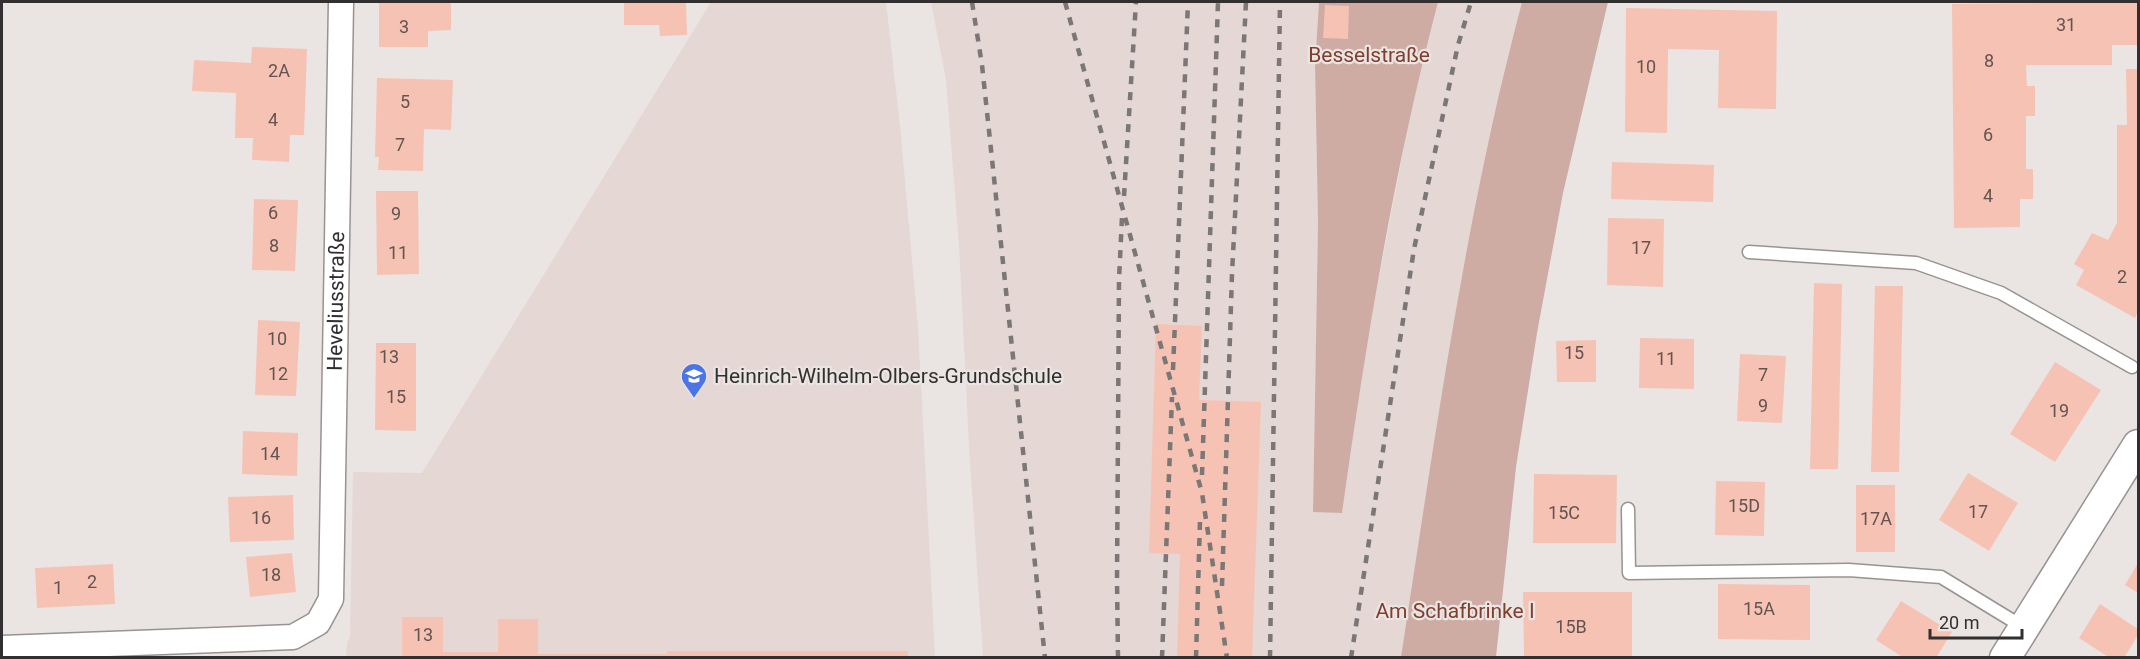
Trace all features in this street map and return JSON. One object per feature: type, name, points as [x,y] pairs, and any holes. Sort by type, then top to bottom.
[{"type":"street","name":"Heveliusstraße","points":[[2,648],[293,637],[318,623],[331,599],[341,2]]},
{"type":"street","points":[[2005,657],[2139,444]]},
{"type":"lane","points":[[1749,252],[1916,263],[2001,292],[2135,369],[2139,355]]},
{"type":"lane","points":[[1628,509],[1629,573],[1849,570],[1941,577],[2024,627]]},
{"type":"shaded area","name":"Heinrich-Wilhelm-Olbers-Grundschule","points":[[711,2],[886,2],[918,327],[935,657],[346,658],[347,643],[350,637],[353,472],[422,473]]},
{"type":"shaded area","points":[[931,2],[1319,2],[1315,65],[1318,223],[1313,511],[1342,513],[1364,356],[1417,79],[1438,2],[1522,2],[1507,59],[1466,258],[1401,657],[983,657],[959,245],[946,80]]},
{"type":"green space","name":"Besselstraße","points":[[1319,2],[1438,2],[1408,128],[1382,256],[1342,513],[1313,512],[1318,223],[1315,65]]},
{"type":"green space","name":"Am Schafbrinke I","points":[[1522,2],[1608,2],[1563,193],[1537,333],[1516,467],[1496,657],[1401,657],[1439,410],[1468,246],[1484,164]]},
{"type":"building","points":[[379,2],[451,2],[451,30],[428,31],[428,47],[379,47]]},
{"type":"building","points":[[624,2],[686,2],[687,35],[660,36],[659,25],[624,25]]},
{"type":"building","points":[[2138,3],[2138,45],[2112,45],[2112,65],[2026,65],[2027,86],[2035,86],[2035,116],[2026,116],[2026,169],[2033,169],[2033,199],[2020,199],[2020,227],[1954,228],[1952,4]]},
{"type":"building","points":[[1325,5],[1349,6],[1348,39],[1323,38]]},
{"type":"building","points":[[1626,8],[1777,11],[1776,109],[1718,108],[1719,50],[1668,49],[1667,133],[1625,132]]},
{"type":"building","points":[[252,47],[307,49],[304,135],[290,135],[289,162],[252,160],[253,138],[235,138],[236,93],[192,91],[194,60],[251,63]]},
{"type":"building","points":[[2126,69],[2138,69],[2138,311],[2135,318],[2076,285],[2084,270],[2074,264],[2092,233],[2108,240],[2117,223],[2117,125],[2127,125]]},
{"type":"building","points":[[377,78],[453,80],[451,130],[424,129],[423,171],[378,170],[379,157],[375,157]]},
{"type":"building","points":[[1612,162],[1714,165],[1713,202],[1611,199]]},
{"type":"building","points":[[376,191],[418,191],[419,274],[377,275]]},
{"type":"building","points":[[254,199],[298,200],[295,271],[252,270]]},
{"type":"building","points":[[1608,218],[1664,219],[1663,287],[1607,285]]},
{"type":"building","points":[[1814,283],[1842,284],[1838,469],[1810,469]]},
{"type":"building","points":[[1875,286],[1903,286],[1899,472],[1871,472]]},
{"type":"building","points":[[258,320],[300,322],[296,396],[255,395]]},
{"type":"building","points":[[1156,324],[1202,326],[1199,400],[1261,402],[1252,658],[1177,658],[1180,554],[1149,553]]},
{"type":"building","points":[[1640,338],[1694,339],[1694,389],[1639,388]]},
{"type":"building","points":[[1596,340],[1596,382],[1557,382],[1556,341]]},
{"type":"building","points":[[376,343],[416,343],[416,431],[375,430]]},
{"type":"building","points":[[1740,354],[1786,356],[1782,423],[1737,421]]},
{"type":"building","points":[[2055,362],[2101,390],[2055,462],[2010,434]]},
{"type":"building","points":[[243,431],[298,433],[297,476],[242,474]]},
{"type":"building","points":[[1968,473],[2018,503],[1989,551],[1939,520]]},
{"type":"building","points":[[1534,474],[1617,475],[1616,543],[1533,543]]},
{"type":"building","points":[[1716,481],[1765,482],[1764,536],[1715,535]]},
{"type":"building","points":[[1856,485],[1895,485],[1895,552],[1856,552]]},
{"type":"building","points":[[293,495],[294,540],[230,542],[228,497]]},
{"type":"building","points":[[292,553],[296,592],[250,597],[246,557]]},
{"type":"building","points":[[2138,563],[2138,593],[2125,585]]},
{"type":"building","points":[[113,564],[115,604],[37,608],[35,568]]},
{"type":"building","points":[[1718,584],[1810,585],[1810,640],[1718,639]]},
{"type":"building","points":[[1523,592],[1632,592],[1632,657],[1524,657]]},
{"type":"building","points":[[1901,601],[1952,632],[1936,658],[1904,658],[1876,640]]},
{"type":"building","points":[[2100,604],[2138,629],[2138,635],[2124,658],[2110,658],[2079,638]]},
{"type":"building","points":[[402,617],[443,617],[443,652],[498,652],[498,619],[538,619],[538,654],[667,654],[667,651],[908,651],[908,658],[402,658]]},
{"type":"railway","points":[[972,2],[982,65],[1045,658]]},
{"type":"railway","points":[[1065,2],[1202,493],[1227,658]]},
{"type":"railway","points":[[1124,196],[1136,2]]},
{"type":"railway","points":[[1173,370],[1188,2]]},
{"type":"railway","points":[[1202,475],[1218,2]]},
{"type":"railway","points":[[1222,586],[1232,274],[1246,2]]},
{"type":"railway","points":[[1270,658],[1280,2]]},
{"type":"railway","points":[[1351,658],[1414,249],[1458,45],[1471,2]]},
{"type":"railway","points":[[1118,658],[1119,280],[1122,217]]},
{"type":"railway","points":[[1162,658],[1172,397]]},
{"type":"railway","points":[[1196,658],[1200,520]]},
{"type":"place","name":"Heinrich-Wilhelm-Olbers-Grundschule","points":[[694,399]]}]
